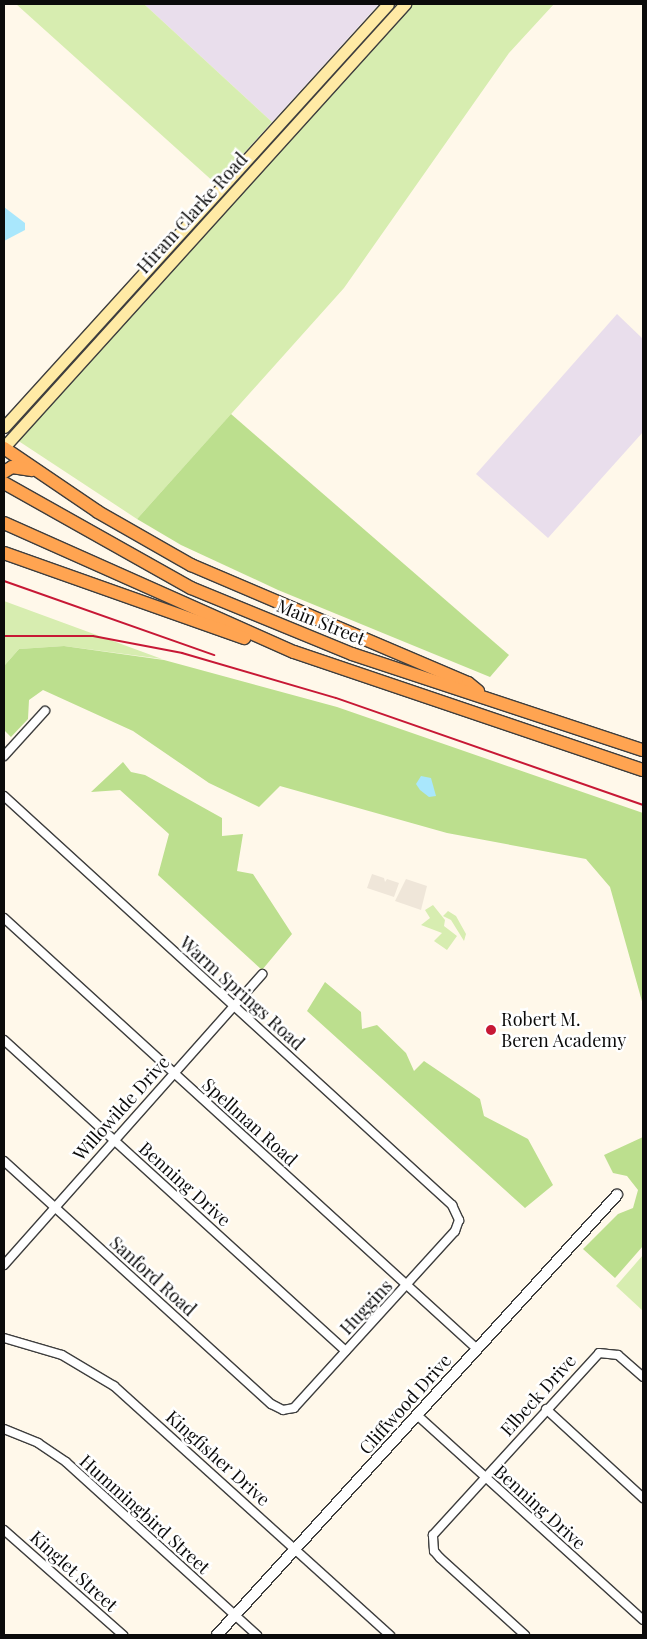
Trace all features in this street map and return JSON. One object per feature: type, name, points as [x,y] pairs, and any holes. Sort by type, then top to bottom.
[{"type":"highway","points":[[4,448],[35,470],[191,565],[468,683],[482,694]]},
{"type":"highway","points":[[4,472],[12,467],[35,470]]},
{"type":"highway","name":"Main Street","points":[[4,483],[191,588],[352,654],[482,694],[643,750]]},
{"type":"highway","name":"Main Street","points":[[4,522],[313,659],[643,770]]},
{"type":"highway","points":[[4,553],[260,644],[313,659]]},
{"type":"main road","name":"Hiram Clarke Road","points":[[349,57],[388,4]]},
{"type":"main road","name":"Hiram Clarke Road","points":[[4,448],[80,362],[151,276],[286,126],[349,57],[405,4]]},
{"type":"main road","name":"Hiram Clarke Road","points":[[4,427],[71,354],[151,276]]},
{"type":"main road","points":[[71,354],[80,362]]},
{"type":"street","points":[[4,756],[45,711]]},
{"type":"street","name":"Warm Springs Road","points":[[4,796],[459,1213]]},
{"type":"street","name":"Spellman Road","points":[[4,918],[477,1349]]},
{"type":"street","name":"Willowilde Drive","points":[[4,1264],[53,1206],[262,974]]},
{"type":"street","name":"Benning Drive","points":[[4,1040],[346,1351]]},
{"type":"street","name":"Sanford Road","points":[[4,1161],[271,1404],[283,1410]]},
{"type":"street","name":"Cliffwood Drive","points":[[217,1635],[616,1195]]},
{"type":"street","name":"Huggins","points":[[283,1410],[294,1408],[455,1231],[459,1213]]},
{"type":"street","name":"Kingfisher Drive","points":[[4,1338],[62,1355],[102,1377],[390,1635]]},
{"type":"street","name":"Elbeck Drive","points":[[525,1635],[433,1548],[436,1528],[599,1353],[608,1352],[622,1358],[643,1377]]},
{"type":"street","points":[[546,1409],[643,1498]]},
{"type":"street","name":"Benning Drive","points":[[417,1415],[643,1620]]},
{"type":"street","name":"Hummingbird Street","points":[[4,1429],[38,1443],[66,1462],[257,1635]]},
{"type":"street","name":"Kinglet Street","points":[[4,1530],[123,1635]]},
{"type":"shaded area","points":[[144,4],[379,4],[272,122]]},
{"type":"shaded area","points":[[617,314],[643,339],[643,432],[548,538],[476,474]]},
{"type":"shaded area","points":[[372,874],[384,878],[385,882],[387,879],[399,883],[394,897],[367,888]]},
{"type":"shaded area","points":[[406,879],[427,886],[421,910],[395,901]]},
{"type":"green space","points":[[16,4],[144,4],[272,122],[216,184]]},
{"type":"green space","points":[[412,4],[554,4],[509,53],[344,288],[137,519],[17,440]]},
{"type":"green space","points":[[231,414],[509,655],[490,677],[278,590],[181,545],[137,519]]},
{"type":"green space","points":[[4,601],[162,659],[64,646],[19,649],[4,666]]},
{"type":"green space","points":[[64,646],[164,660],[337,707],[643,813],[643,1005],[610,887],[586,859],[447,833],[280,786],[259,807],[209,783],[133,731],[43,690],[29,700],[28,719],[11,737],[4,730],[4,666],[19,649]]},
{"type":"green space","points":[[123,762],[131,772],[145,775],[222,818],[222,836],[243,834],[237,871],[253,874],[292,934],[262,970],[158,875],[169,834],[120,790],[91,792]]},
{"type":"green space","points":[[433,905],[445,920],[444,926],[457,936],[447,950],[434,941],[442,933],[421,925],[430,918],[425,910]]},
{"type":"green space","points":[[448,911],[456,916],[466,934],[464,941],[451,920],[443,916]]},
{"type":"green space","points":[[325,982],[361,1012],[362,1029],[377,1025],[406,1053],[414,1071],[424,1061],[480,1099],[484,1116],[528,1139],[553,1185],[525,1208],[307,1011]]},
{"type":"green space","points":[[643,1137],[643,1246],[615,1278],[583,1249],[618,1214],[633,1208],[638,1190],[627,1176],[613,1173],[604,1155]]},
{"type":"green space","points":[[643,1255],[643,1311],[616,1286]]},
{"type":"water","points":[[4,207],[25,223],[25,230],[4,241]]},
{"type":"water","points":[[421,776],[431,778],[436,796],[429,797],[420,790],[416,784]]},
{"type":"railway","points":[[4,581],[214,655]]},
{"type":"railway","points":[[4,636],[93,636],[182,653],[336,698],[643,805]]},
{"type":"place","name":"Robert M. Beren Academy","points":[[491,1030]]}]
